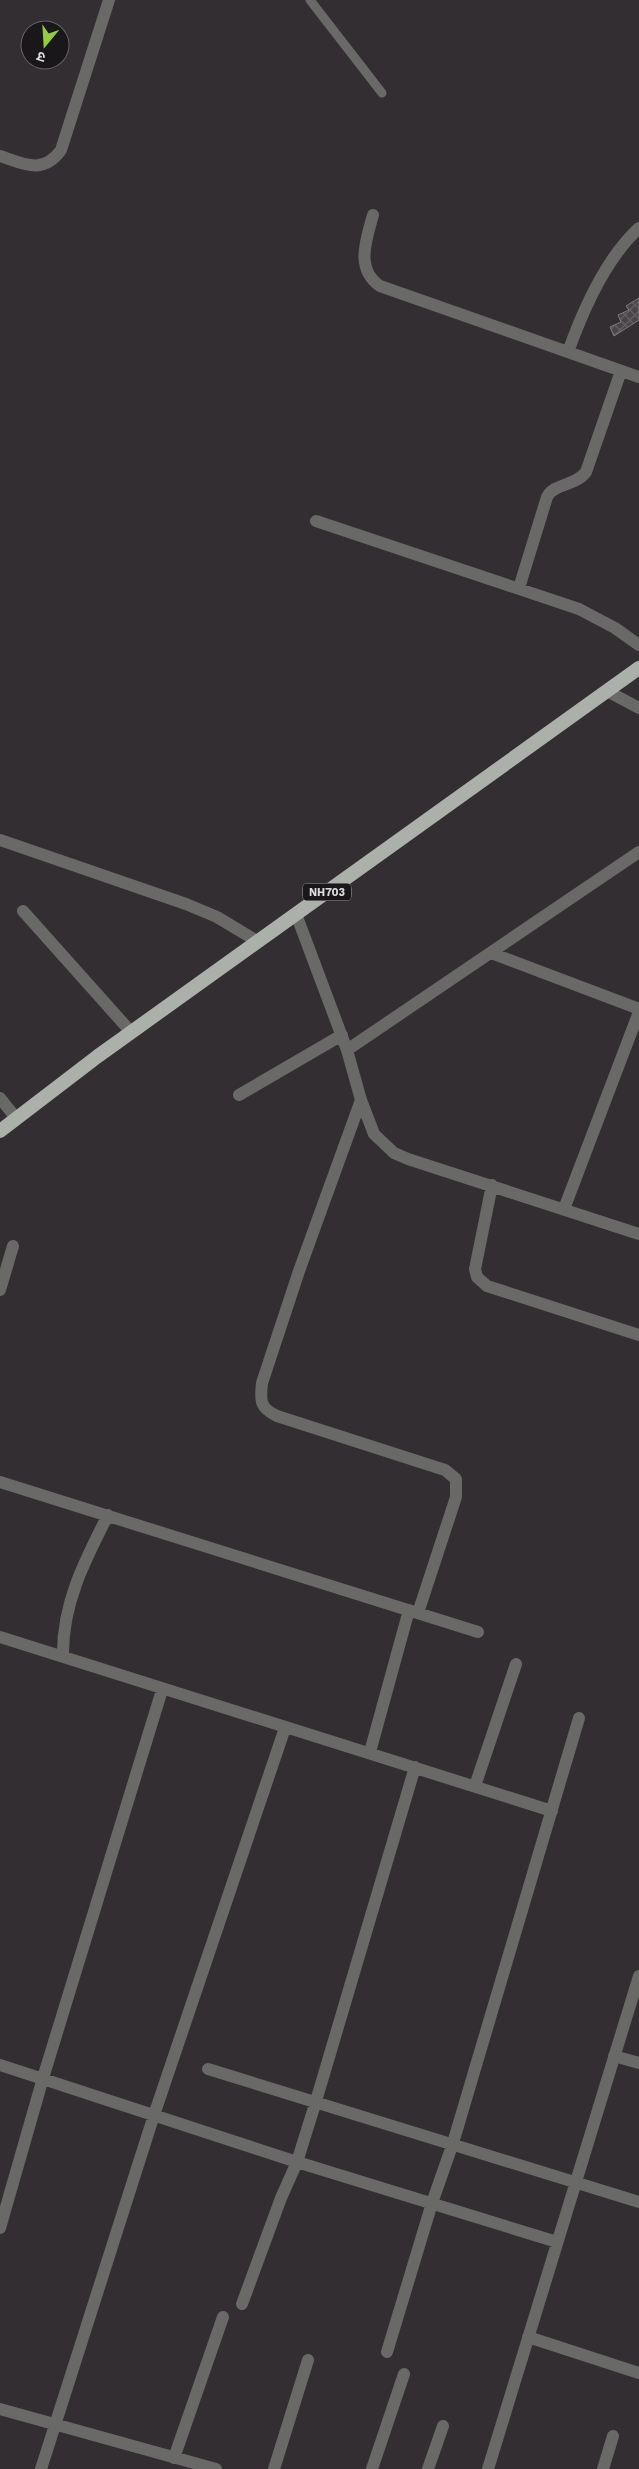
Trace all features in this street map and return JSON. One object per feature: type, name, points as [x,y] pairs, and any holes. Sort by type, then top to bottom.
[{"type":"highway","name":"NH703","points":[[0,1131],[131,1032],[639,668]]},
{"type":"street","points":[[0,156],[37,166],[55,159],[61,150],[109,0]]},
{"type":"street","points":[[373,215],[365,242],[364,264],[372,281],[392,292],[639,377]]},
{"type":"street","points":[[568,352],[589,300],[619,250],[639,228]]},
{"type":"street","points":[[519,588],[547,497],[553,489],[575,482],[586,472],[621,371]]},
{"type":"street","points":[[316,521],[579,609],[615,628],[639,645]]},
{"type":"street","points":[[607,691],[639,708]]},
{"type":"street","points":[[0,840],[186,904],[217,917],[257,941]]},
{"type":"street","points":[[347,1050],[639,852]]},
{"type":"street","points":[[23,911],[131,1032]]},
{"type":"street","points":[[296,914],[342,1035],[361,1100],[374,1134],[394,1153],[639,1234]]},
{"type":"street","points":[[491,953],[639,1010],[564,1209]]},
{"type":"street","points":[[239,1095],[342,1035]]},
{"type":"street","points":[[0,1098],[16,1118]]},
{"type":"street","points":[[361,1100],[299,1271],[262,1382],[260,1399],[267,1411],[277,1416],[445,1470],[456,1480],[456,1497],[413,1612],[370,1752]]},
{"type":"street","points":[[492,1184],[475,1269],[480,1280],[487,1286],[639,1335]]},
{"type":"street","points":[[0,1290],[13,1246]]},
{"type":"street","points":[[0,1482],[478,1632]]},
{"type":"street","points":[[63,1656],[62,1634],[66,1611],[77,1581],[108,1515]]},
{"type":"street","points":[[0,1637],[63,1656],[162,1690],[370,1752],[552,1811]]},
{"type":"street","points":[[475,1786],[516,1664]]},
{"type":"street","points":[[0,2228],[43,2078],[162,1690]]},
{"type":"street","points":[[387,2352],[432,2203],[453,2143],[579,1718]]},
{"type":"street","points":[[41,2469],[154,2115],[285,1728]]},
{"type":"street","points":[[242,2304],[281,2198],[297,2162],[415,1767]]},
{"type":"street","points":[[488,2469],[639,1976]]},
{"type":"street","points":[[614,2056],[639,2063]]},
{"type":"street","points":[[0,2065],[297,2162],[558,2242]]},
{"type":"street","points":[[208,2069],[453,2143],[639,2202]]},
{"type":"street","points":[[174,2458],[223,2317]]},
{"type":"street","points":[[528,2337],[639,2372]]},
{"type":"street","points":[[274,2469],[308,2360]]},
{"type":"street","points":[[372,2469],[404,2374]]},
{"type":"street","points":[[0,2409],[56,2423],[197,2466],[216,2469]]},
{"type":"street","points":[[428,2469],[443,2426]]},
{"type":"street","points":[[603,2469],[613,2436]]},
{"type":"lane","points":[[310,0],[382,93]]},
{"type":"building","points":[[639,298],[639,320],[614,336],[610,327],[621,322],[618,315],[629,310],[626,306]]}]
